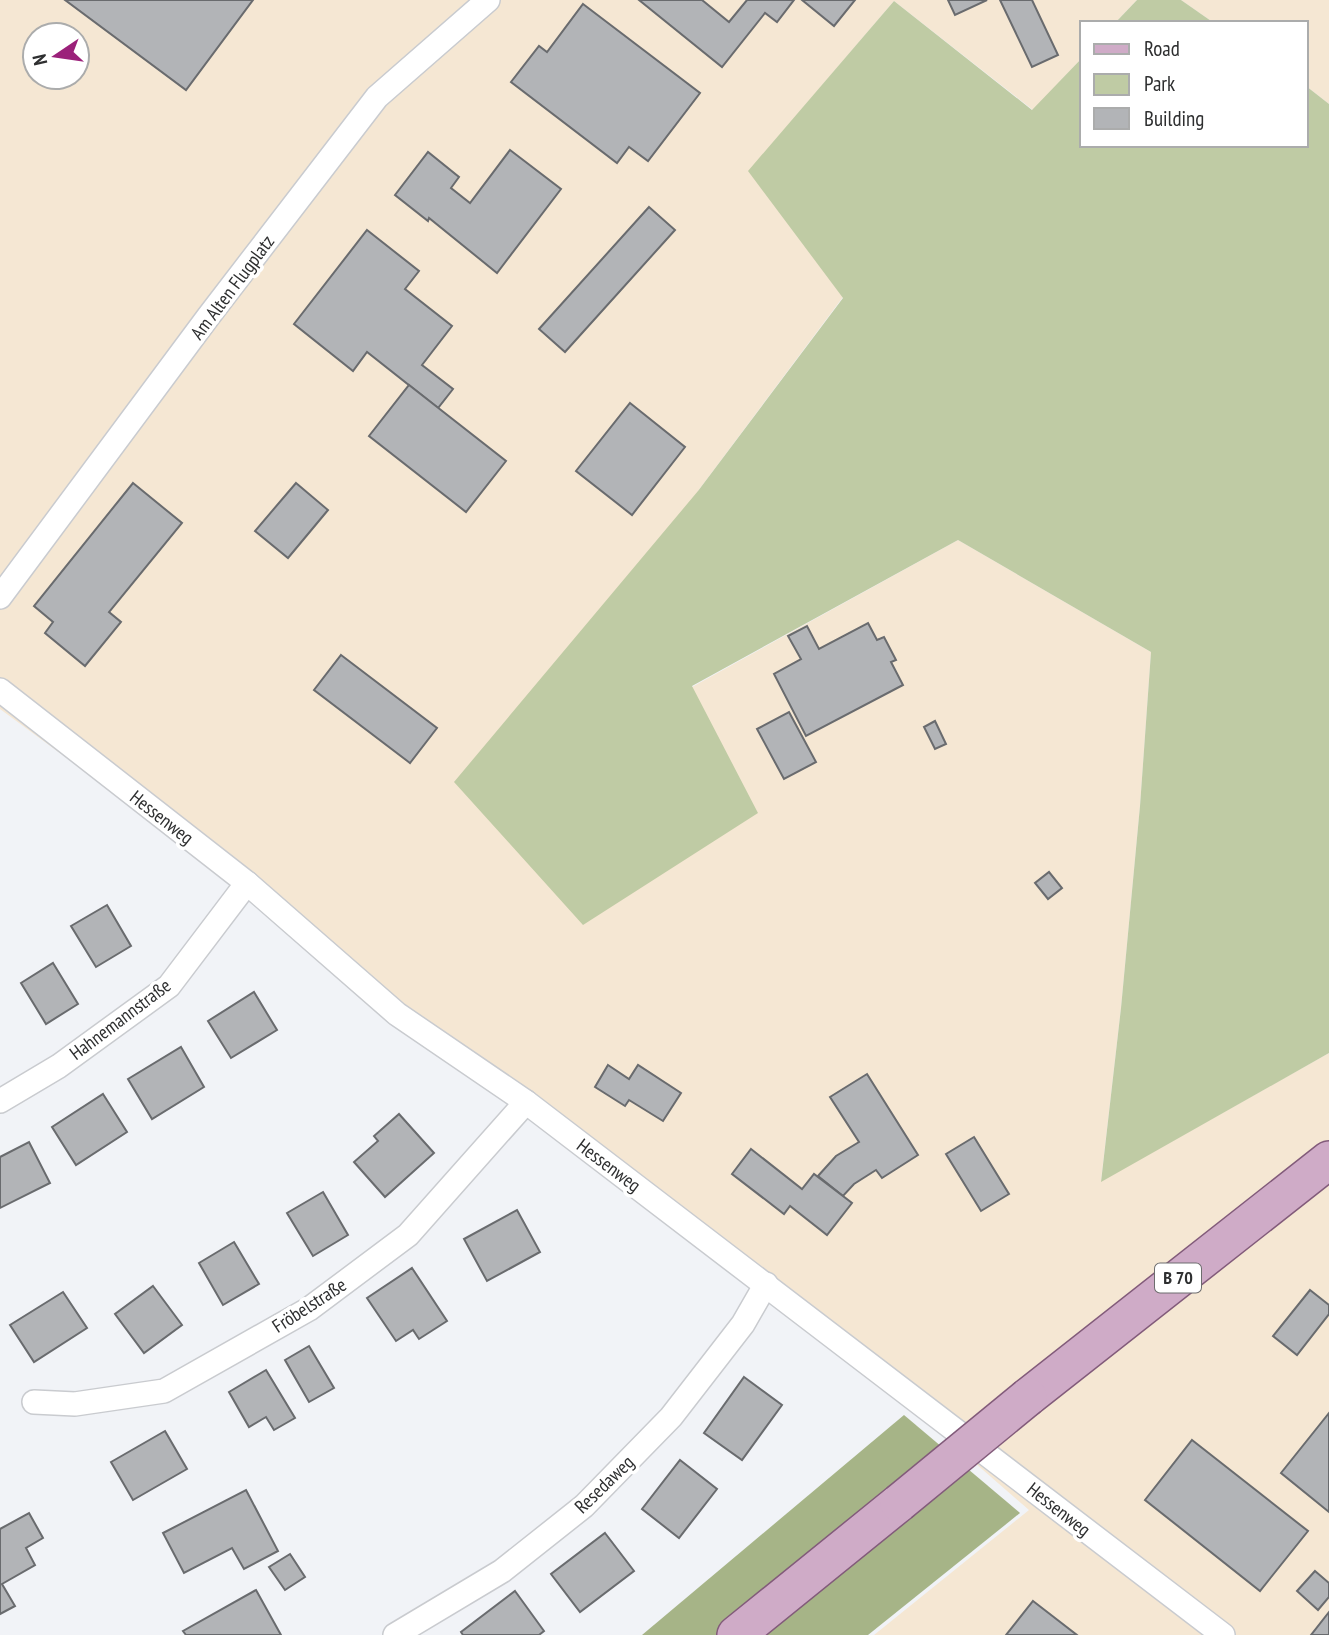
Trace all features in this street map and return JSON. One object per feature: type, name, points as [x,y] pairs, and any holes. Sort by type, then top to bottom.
[{"type":"main road","name":"B 70","points":[[736,1635],[1028,1397],[1329,1160]]},
{"type":"street","name":"Am Alten Flugplatz","points":[[0,597],[208,317],[377,97],[488,0]]},
{"type":"street","name":"Hessenweg","points":[[0,690],[247,883],[397,1014],[526,1102],[1223,1635]]},
{"type":"street","name":"Hahnemannstraße","points":[[0,1101],[59,1066],[169,986],[247,883]]},
{"type":"street","name":"Fröbelstraße","points":[[34,1402],[75,1404],[164,1391],[309,1309],[408,1235],[526,1102]]},
{"type":"street","name":"Resedaweg","points":[[395,1635],[502,1571],[584,1506],[671,1418],[743,1324],[766,1284]]},
{"type":"shaded area","points":[[0,0],[1137,0],[1117,21],[1080,21],[1080,60],[1033,110],[894,1],[749,171],[843,297],[698,491],[692,687],[958,540],[1151,652],[1121,1008],[1101,1181],[1329,1053],[1329,1635],[874,1635],[1029,1510],[905,1402],[121,798],[0,709]]},
{"type":"shaded area","points":[[1181,0],[1329,0],[1329,104],[1308,88],[1308,21],[1211,21]]},
{"type":"green space","points":[[1137,0],[1181,0],[1211,21],[1117,21]]},
{"type":"green space","points":[[894,1],[1032,110],[1080,60],[1080,147],[1308,147],[1308,88],[1329,104],[1329,1053],[1101,1182],[1121,1008],[1151,652],[958,540],[692,686],[758,813],[583,925],[454,782],[698,491],[843,298],[748,171]]},
{"type":"green space","points":[[904,1415],[1020,1513],[868,1635],[642,1635]]},
{"type":"building","points":[[65,0],[253,0],[186,90]]},
{"type":"building","points":[[639,0],[702,0],[729,22],[747,0],[794,0],[777,22],[765,13],[722,67]]},
{"type":"building","points":[[802,0],[855,0],[834,26]]},
{"type":"building","points":[[948,0],[987,0],[955,15]]},
{"type":"building","points":[[1000,0],[1032,0],[1058,55],[1032,67]]},
{"type":"building","points":[[583,4],[700,93],[648,161],[629,147],[617,163],[511,82],[539,46],[547,52]]},
{"type":"building","points":[[510,150],[561,189],[497,273],[429,218],[428,221],[395,195],[428,152],[459,177],[451,188],[470,203]]},
{"type":"building","points":[[649,207],[675,230],[565,352],[539,329]]},
{"type":"building","points":[[367,230],[419,271],[405,289],[452,326],[422,365],[453,389],[438,408],[367,352],[353,371],[294,324]]},
{"type":"building","points":[[409,385],[506,461],[466,512],[369,436]]},
{"type":"building","points":[[630,403],[685,447],[632,515],[576,471]]},
{"type":"building","points":[[133,483],[182,523],[109,612],[121,622],[85,666],[45,633],[53,622],[34,606]]},
{"type":"building","points":[[296,483],[328,510],[288,558],[255,531]]},
{"type":"building","points":[[868,623],[877,640],[884,637],[896,660],[891,662],[903,685],[806,736],[774,674],[801,659],[788,636],[807,626],[819,649]]},
{"type":"building","points":[[341,655],[437,728],[410,763],[314,690]]},
{"type":"building","points":[[789,712],[816,762],[784,779],[757,729]]},
{"type":"building","points":[[935,721],[946,744],[935,749],[924,727]]},
{"type":"building","points":[[1049,872],[1062,888],[1048,899],[1035,883]]},
{"type":"building","points":[[107,905],[131,946],[96,967],[71,926]]},
{"type":"building","points":[[53,963],[78,1004],[46,1024],[21,983]]},
{"type":"building","points":[[254,992],[277,1030],[231,1058],[208,1021]]},
{"type":"building","points":[[181,1047],[204,1087],[152,1119],[128,1079]]},
{"type":"building","points":[[608,1065],[629,1079],[638,1065],[681,1093],[663,1121],[629,1100],[625,1106],[595,1087]]},
{"type":"building","points":[[867,1074],[918,1155],[882,1178],[876,1170],[854,1184],[843,1196],[818,1176],[836,1156],[859,1142],[830,1097]]},
{"type":"building","points":[[103,1094],[127,1132],[76,1165],[52,1127]]},
{"type":"building","points":[[399,1114],[434,1153],[385,1197],[354,1162],[378,1141],[374,1136]]},
{"type":"building","points":[[974,1137],[1009,1194],[981,1211],[946,1154]]},
{"type":"building","points":[[29,1142],[50,1183],[0,1208],[0,1157]]},
{"type":"building","points":[[751,1149],[802,1189],[814,1174],[852,1203],[827,1235],[790,1206],[784,1214],[732,1174]]},
{"type":"building","points":[[323,1192],[348,1235],[313,1256],[287,1213]]},
{"type":"building","points":[[517,1210],[540,1252],[487,1281],[464,1239]]},
{"type":"building","points":[[234,1242],[259,1284],[223,1305],[199,1263]]},
{"type":"building","points":[[412,1268],[447,1321],[419,1339],[413,1330],[396,1341],[367,1298]]},
{"type":"building","points":[[153,1286],[182,1325],[144,1353],[115,1314]]},
{"type":"building","points":[[1310,1290],[1329,1305],[1329,1314],[1297,1355],[1273,1336]]},
{"type":"building","points":[[63,1292],[87,1328],[34,1362],[10,1325]]},
{"type":"building","points":[[309,1346],[334,1388],[309,1402],[285,1360]]},
{"type":"building","points":[[266,1370],[295,1418],[274,1430],[266,1417],[249,1427],[229,1392]]},
{"type":"building","points":[[744,1377],[782,1405],[742,1460],[704,1433]]},
{"type":"building","points":[[1329,1413],[1329,1512],[1281,1473]]},
{"type":"building","points":[[165,1431],[187,1469],[133,1500],[111,1462]]},
{"type":"building","points":[[1192,1440],[1308,1531],[1260,1591],[1145,1500]]},
{"type":"building","points":[[680,1460],[717,1489],[679,1538],[642,1509]]},
{"type":"building","points":[[246,1490],[278,1551],[244,1569],[232,1548],[184,1573],[163,1533]]},
{"type":"building","points":[[29,1513],[43,1538],[26,1548],[35,1565],[2,1584],[15,1606],[0,1614],[0,1529]]},
{"type":"building","points":[[605,1533],[634,1571],[580,1612],[551,1574]]},
{"type":"building","points":[[290,1554],[305,1577],[285,1590],[269,1567]]},
{"type":"building","points":[[1315,1571],[1329,1583],[1329,1597],[1318,1610],[1297,1591]]},
{"type":"building","points":[[256,1590],[281,1635],[186,1635],[183,1631]]},
{"type":"building","points":[[515,1591],[544,1631],[539,1635],[463,1635],[461,1632]]},
{"type":"building","points":[[1033,1601],[1077,1635],[1006,1635]]},
{"type":"building","points":[[1329,1612],[1329,1635],[1311,1635]]}]
